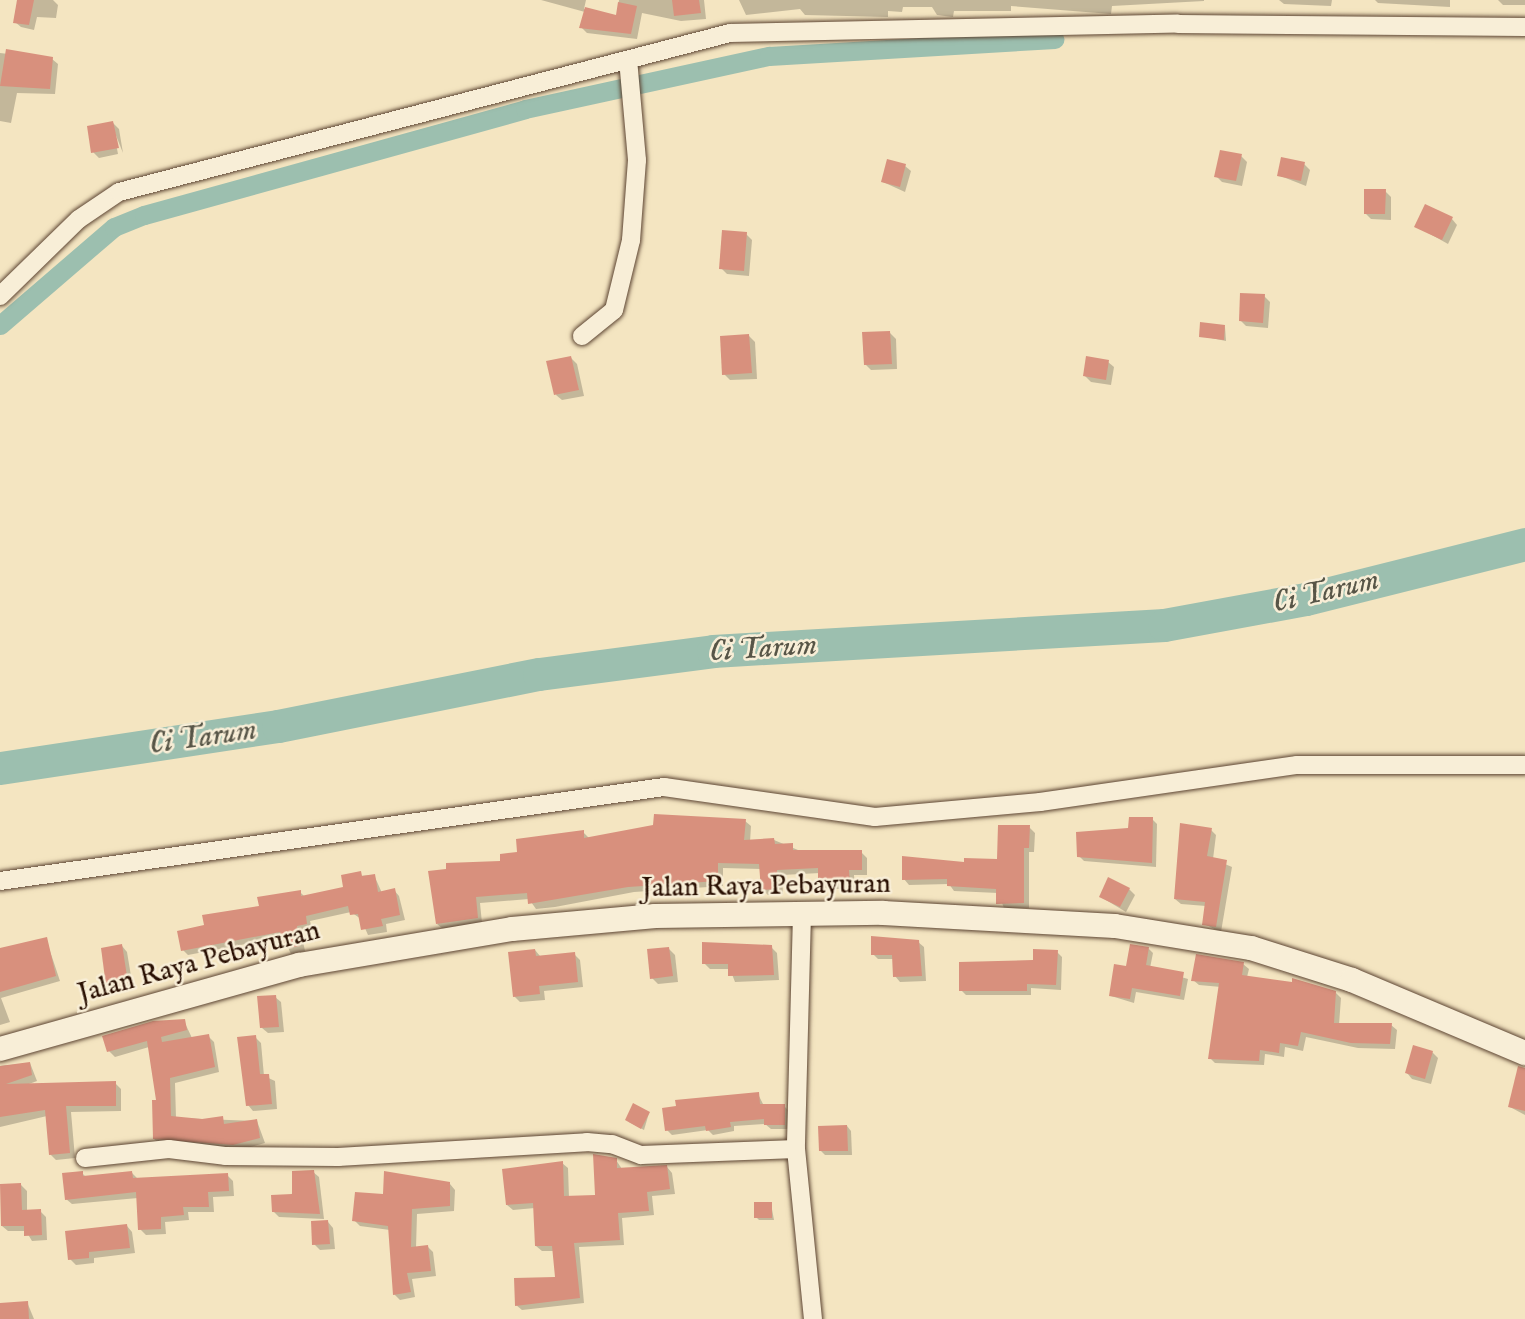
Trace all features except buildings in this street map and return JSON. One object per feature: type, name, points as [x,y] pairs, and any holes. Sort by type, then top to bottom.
[{"type":"main road","name":"Jalan Raya Pebayuran","points":[[0,1049],[352,953],[525,928],[655,916],[802,914],[1102,925],[1201,937],[1298,960],[1525,1053]]},
{"type":"street","points":[[0,296],[79,219],[119,192],[629,68],[721,35],[775,29],[1178,24],[1525,27]]},
{"type":"street","points":[[582,336],[614,310],[624,278],[637,182],[634,102],[629,68]]},
{"type":"street","points":[[0,881],[664,787],[875,817],[1040,802],[1310,764],[1525,765]]},
{"type":"street","points":[[802,914],[796,1149],[813,1319]]},
{"type":"street","points":[[85,1158],[169,1149],[225,1156],[338,1157],[587,1142],[612,1144],[641,1155],[796,1149]]},
{"type":"waterway","points":[[0,325],[114,227],[144,215],[525,109],[769,56],[1054,39]]},
{"type":"waterway","name":"Ci Tarum","points":[[0,768],[278,726],[539,674],[713,651],[1164,625],[1306,599],[1525,544]]}]
